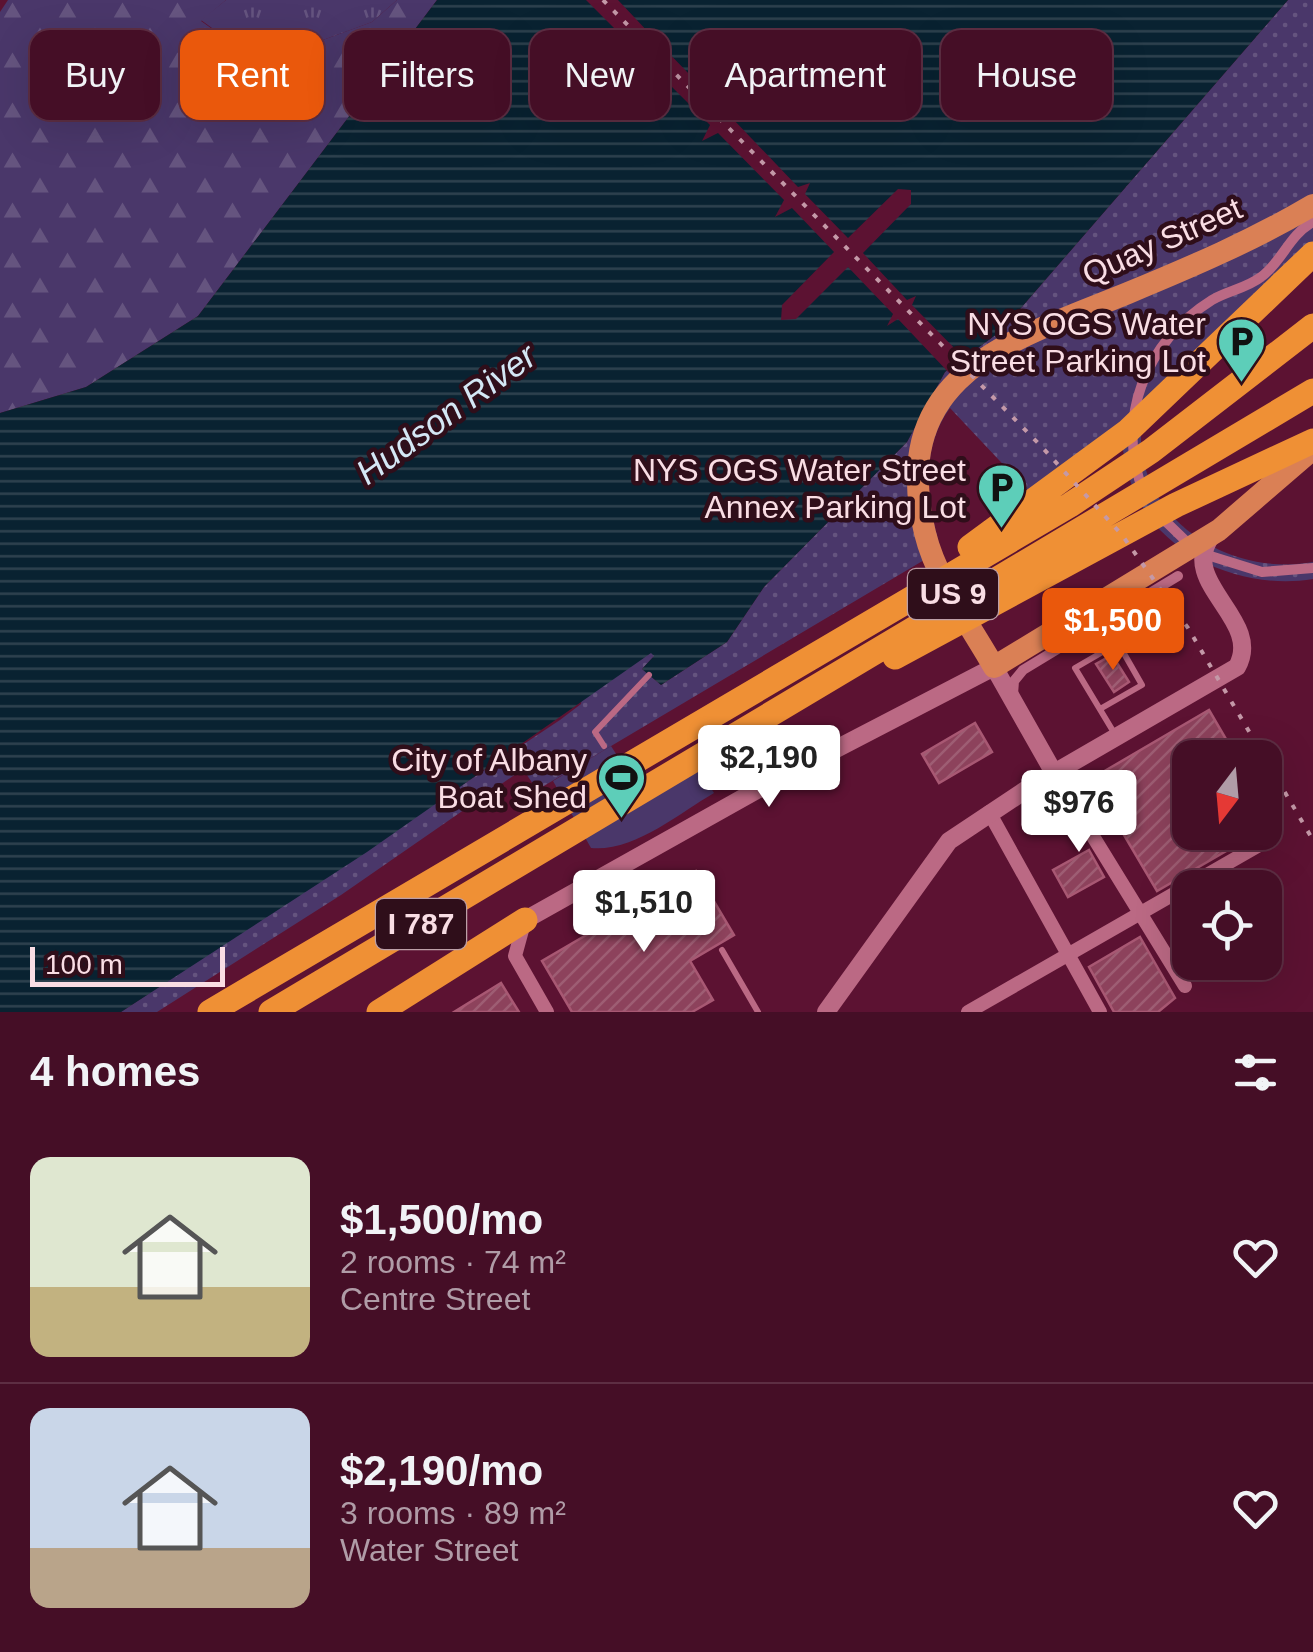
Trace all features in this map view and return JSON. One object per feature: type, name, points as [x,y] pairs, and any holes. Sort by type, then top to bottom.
[{"type":"highway","points":[[770,680],[972,546],[1107,448],[1313,254]]},
{"type":"highway","name":"I 787","points":[[210,1012],[1100,486],[1228,394],[1313,326]]},
{"type":"highway","name":"I 787","points":[[271,1012],[1313,391]]},
{"type":"highway","points":[[742,731],[938,636],[1176,505],[1313,441]]},
{"type":"highway","points":[[379,1012],[525,920]]},
{"type":"main road","name":"Quay Street","points":[[994,667],[932,554],[922,516],[919,473],[929,425],[947,392],[972,364],[1007,343],[1220,254],[1313,205]]},
{"type":"main road","name":"US 9","points":[[994,667],[1218,530],[1313,449]]},
{"type":"street","points":[[1313,222],[1292,237],[1262,277],[1214,298],[1180,325],[1157,351],[1143,378],[1134,420],[1139,478],[1152,507],[1176,534],[1204,554],[1235,567],[1277,573],[1313,568]]},
{"type":"street","points":[[826,1012],[939,851],[989,812],[1238,666],[1243,653],[1232,620],[1202,570],[1204,548],[1218,530]]},
{"type":"street","points":[[1012,697],[1014,681],[1023,670],[1178,576]]},
{"type":"street","points":[[547,1012],[514,956],[525,920],[758,790],[994,667],[1185,986]]},
{"type":"street","points":[[989,812],[1100,1012]]},
{"type":"street","points":[[968,1012],[1251,850]]},
{"type":"lane","points":[[1055,593],[1072,620]]},
{"type":"lane","points":[[1100,710],[1142,685],[1118,644],[1076,668],[1100,710],[1116,737]]},
{"type":"lane","points":[[604,746],[596,732],[649,675]]},
{"type":"lane","points":[[743,766],[758,790]]},
{"type":"lane","points":[[722,950],[758,1012]]},
{"type":"green space","points":[[8,0],[226,0],[201,21],[214,30],[180,30],[180,120],[324,120],[324,40],[344,32],[346,120],[198,316],[86,387],[0,413],[0,12]]},
{"type":"green space","points":[[226,0],[397,0],[372,22],[324,40],[324,30],[215,30],[201,20]]},
{"type":"green space","points":[[397,0],[437,0],[414,30],[350,30],[372,22]]},
{"type":"green space","points":[[1288,0],[1313,0],[1313,247],[1141,433],[1144,465],[1156,493],[1173,517],[1222,551],[1252,561],[1313,562],[1313,579],[1257,579],[1204,562],[1179,547],[1142,506],[1128,474],[1118,426],[1030,493],[950,408],[940,424],[930,459],[932,514],[941,550],[537,790],[523,769],[341,895],[157,1012],[121,1012],[560,720],[581,704],[582,698],[652,652],[655,655],[642,669],[661,685],[727,642],[764,587],[907,442],[945,372],[1001,331]]},
{"type":"green space","name":"City of Albany Boat Shed","points":[[611,746],[644,797],[697,765],[714,793],[639,838],[607,848],[591,848],[553,781]]},
{"type":"water","name":"Hudson River","points":[[437,0],[1288,0],[1001,331],[945,372],[907,442],[764,587],[727,642],[661,685],[642,669],[654,656],[651,653],[367,852],[121,1012],[0,1012],[0,413],[86,387],[198,316],[346,120],[510,120],[510,30],[414,30]]},
{"type":"pier","points":[[586,0],[618,0],[646,30],[616,30]]},
{"type":"pier","points":[[670,54],[690,75],[690,105],[670,85]]},
{"type":"pier","points":[[705,120],[734,120],[798,187],[810,183],[805,194],[848,238],[898,189],[911,190],[911,204],[863,253],[907,300],[916,296],[912,305],[966,360],[950,374],[898,319],[887,326],[893,314],[848,267],[796,319],[781,320],[782,305],[834,252],[792,208],[775,217],[784,200],[718,133],[702,141],[710,125]]},
{"type":"building","points":[[1112,655],[1129,682],[1114,692],[1096,664]]},
{"type":"building","points":[[1209,710],[1226,740],[1172,740],[1172,850],[1228,850],[1193,870],[1172,870],[1172,882],[1157,891],[1091,779]]},
{"type":"building","points":[[975,723],[992,752],[939,783],[922,754]]},
{"type":"building","points":[[1089,850],[1104,877],[1068,897],[1053,870]]},
{"type":"building","points":[[696,871],[734,935],[690,961],[713,1000],[692,1012],[572,1012],[542,961]]},
{"type":"building","points":[[1140,937],[1175,998],[1158,1012],[1114,1012],[1089,967]]},
{"type":"building","points":[[501,983],[519,1012],[454,1012]]},
{"type":"railway","points":[[603,0],[1041,446],[1122,535],[1188,628],[1313,840]]},
{"type":"place","name":"NYS OGS Water Street Parking Lot","points":[[1241,384]]},
{"type":"place","name":"NYS OGS Water Street Annex Parking Lot","points":[[1001,530]]},
{"type":"place","name":"City of Albany Boat Shed","points":[[622,820]]}]
